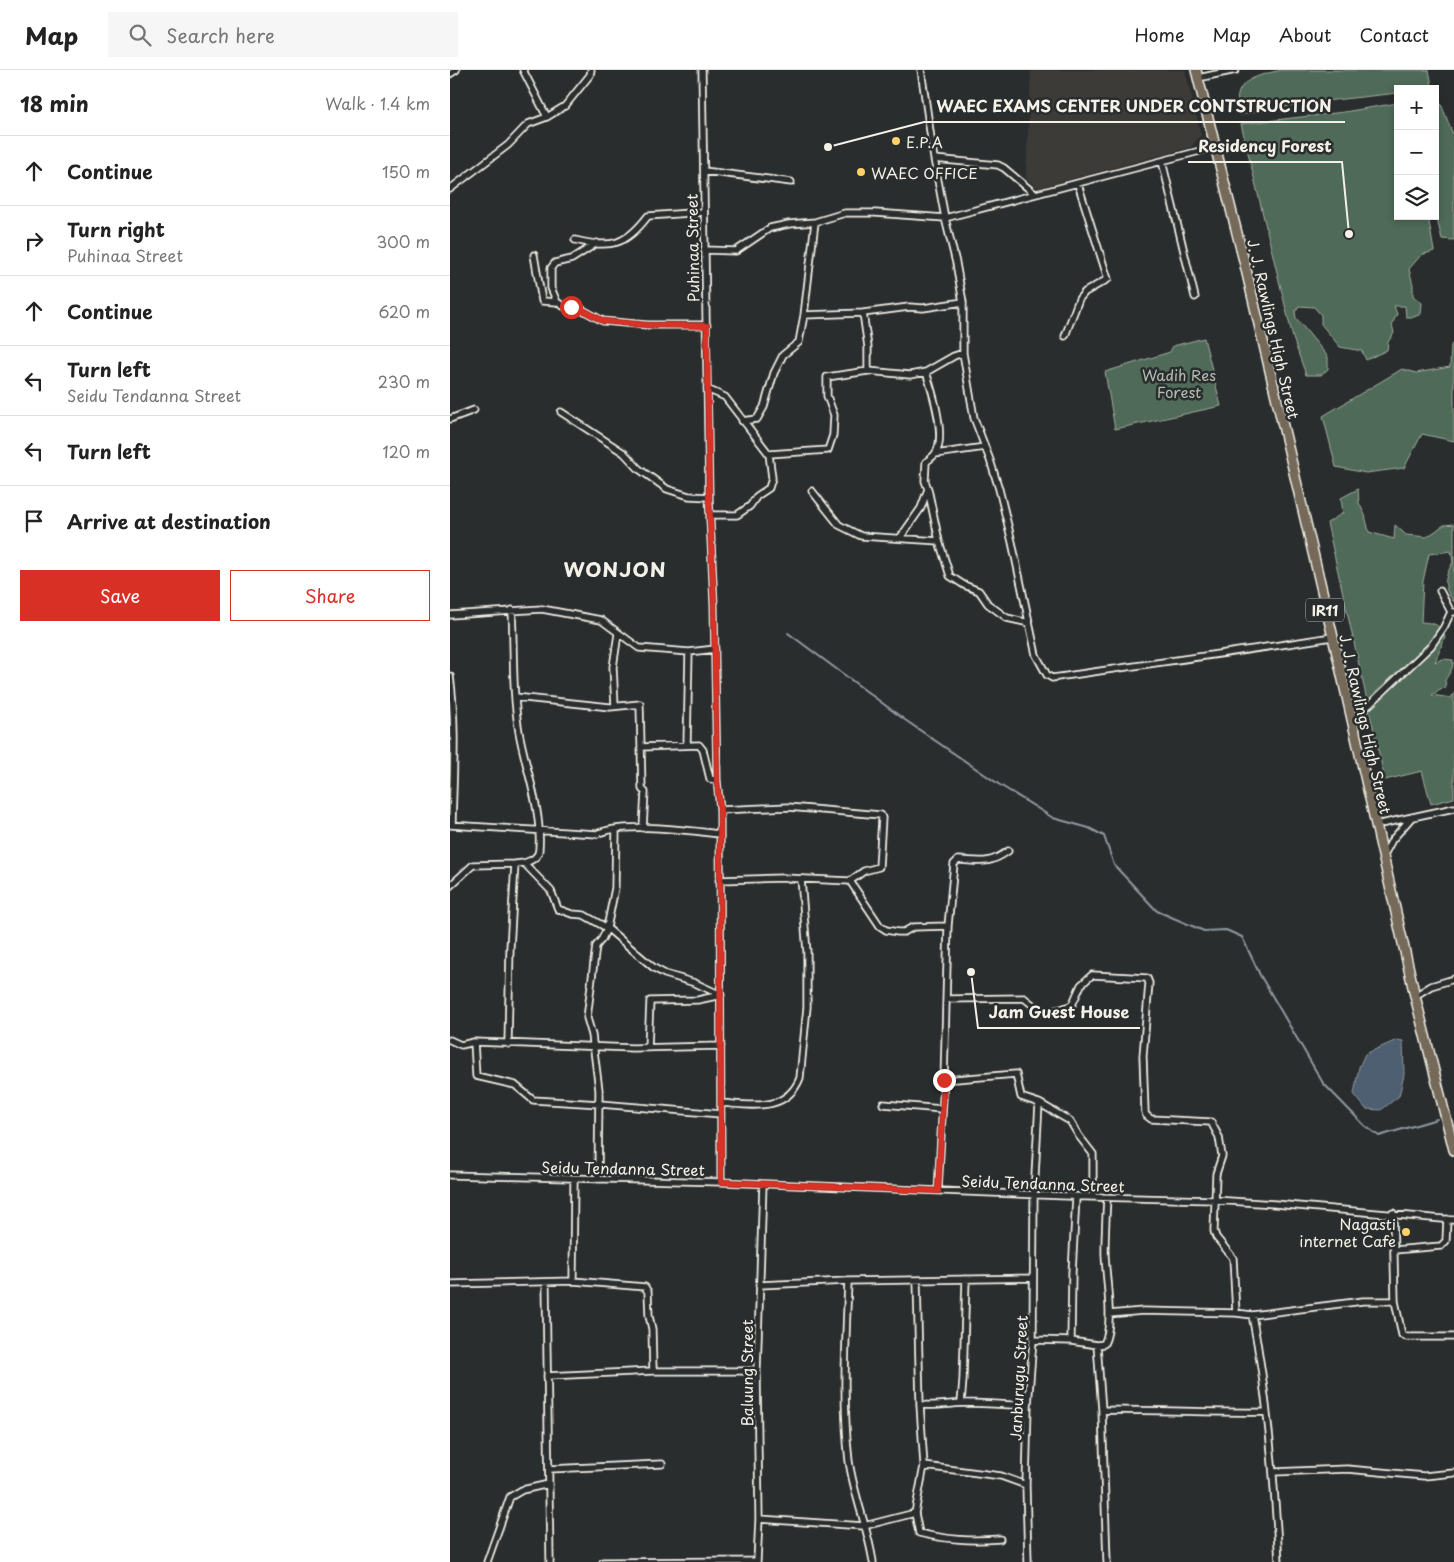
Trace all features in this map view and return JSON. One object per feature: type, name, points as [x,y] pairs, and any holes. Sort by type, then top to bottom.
[{"type":"main road","name":"J. J. Rawlings High Street","points":[[1197,74],[1248,280],[1454,1150]]},
{"type":"street","points":[[450,74],[456,70]]},
{"type":"street","points":[[523,70],[547,117]]},
{"type":"street","points":[[450,189],[508,145],[528,124],[547,117],[566,106],[590,75],[591,70]]},
{"type":"street","name":"Puhinaa Street","points":[[702,70],[709,497],[714,606],[717,780],[720,810],[721,1182]]},
{"type":"street","points":[[922,70],[934,159],[963,302],[964,353],[974,418],[999,489],[1036,655],[1047,675],[1052,678],[1161,661],[1243,652],[1332,637]]},
{"type":"street","points":[[1197,74],[1236,70]]},
{"type":"street","points":[[704,250],[736,250],[770,228],[815,222],[845,213],[945,218],[1215,147]]},
{"type":"street","points":[[934,159],[998,165],[1036,194]]},
{"type":"street","points":[[1162,160],[1195,297]]},
{"type":"street","points":[[704,171],[791,182]]},
{"type":"street","points":[[1065,336],[1079,299],[1085,292],[1108,280],[1078,184]]},
{"type":"street","points":[[575,240],[609,244],[624,240],[636,231],[648,216],[704,212]]},
{"type":"street","points":[[742,421],[757,419],[764,407],[774,373],[783,355],[799,342],[815,222]]},
{"type":"street","points":[[557,302],[551,288],[551,268],[556,263],[582,254],[598,243]]},
{"type":"street","points":[[534,255],[542,301],[557,302],[563,306],[581,309],[603,321],[647,325],[707,326]]},
{"type":"street","points":[[804,315],[863,313],[910,307],[940,307],[963,302]]},
{"type":"street","points":[[863,313],[868,347],[868,371]]},
{"type":"street","points":[[769,454],[828,450],[833,435],[834,415],[827,396],[827,377],[868,371],[910,375],[926,372],[954,356],[964,353]]},
{"type":"street","points":[[926,372],[939,427],[940,440],[935,454],[926,462],[925,481],[939,541],[950,576],[964,585],[979,591],[988,604],[1006,618],[1028,623]]},
{"type":"street","points":[[707,389],[725,397],[769,454],[772,478],[769,488],[757,496],[750,506],[737,515],[710,515]]},
{"type":"street","points":[[450,419],[474,410]]},
{"type":"street","points":[[561,412],[624,453],[639,469],[667,489],[689,496],[709,497]]},
{"type":"street","points":[[935,454],[985,447]]},
{"type":"street","points":[[900,538],[921,508],[928,488]]},
{"type":"street","points":[[812,491],[839,525],[861,536],[939,541]]},
{"type":"street","points":[[1352,721],[1431,646],[1444,627],[1453,612],[1440,591]]},
{"type":"street","points":[[450,615],[542,609],[601,620],[639,648],[689,652],[715,649]]},
{"type":"street","points":[[450,886],[473,865],[524,863],[532,861],[540,852],[539,830],[532,784],[520,735],[515,697],[512,610]]},
{"type":"street","points":[[615,706],[613,667],[618,634]]},
{"type":"street","points":[[688,745],[689,652]]},
{"type":"street","points":[[450,676],[454,734],[451,825],[597,834],[604,830],[644,828],[720,834]]},
{"type":"street","points":[[515,697],[549,702],[615,706],[640,704],[642,788],[645,792],[644,828]]},
{"type":"street","points":[[641,747],[699,745],[703,750],[710,779],[717,780]]},
{"type":"street","points":[[720,810],[788,806],[881,815],[882,818],[879,867],[864,871],[850,881],[784,878],[720,880]]},
{"type":"street","points":[[1376,825],[1454,808]]},
{"type":"street","points":[[1384,857],[1392,840],[1412,817]]},
{"type":"street","points":[[598,1179],[600,1104],[592,1035],[587,1018],[596,946],[607,928],[615,888],[616,829]]},
{"type":"street","points":[[938,1191],[944,1080],[948,926],[954,864],[958,860],[985,862],[998,858],[1008,850]]},
{"type":"street","points":[[524,863],[551,891],[558,908],[572,914],[584,915],[607,928],[654,968],[665,974],[695,983],[721,995]]},
{"type":"street","points":[[508,1044],[514,864]]},
{"type":"street","points":[[721,1103],[766,1106],[785,1098],[796,1086],[800,1078],[806,1006],[807,952],[801,879]]},
{"type":"street","points":[[850,881],[880,926],[886,930],[904,932],[913,927],[948,926]]},
{"type":"street","points":[[946,999],[1024,998],[1042,1013],[1072,1005],[1081,985],[1092,975],[1147,978],[1149,982],[1143,1056],[1146,1116],[1150,1118],[1211,1122],[1214,1125],[1219,1137],[1222,1156],[1216,1174],[1214,1231],[1216,1237],[1233,1258],[1236,1313]]},
{"type":"street","points":[[1416,996],[1431,986],[1454,979]]},
{"type":"street","points":[[648,1048],[650,1001],[698,1000],[721,995]]},
{"type":"street","points":[[450,1040],[461,1045],[474,1042],[648,1048],[721,1046]]},
{"type":"street","points":[[474,1042],[476,1076],[515,1085],[533,1100],[721,1114]]},
{"type":"street","points":[[944,1080],[1016,1074],[1021,1097],[1039,1103],[1070,1121],[1079,1136],[1091,1150],[1093,1158],[1093,1197]]},
{"type":"street","name":"Janburugu Street","points":[[1028,1562],[1026,1485],[1028,1406],[1033,1340],[1034,1194],[1039,1103]]},
{"type":"street","points":[[883,1104],[942,1109]]},
{"type":"street","name":"Seidu Tendanna Street","points":[[450,1175],[574,1180],[721,1182],[1106,1198],[1214,1200],[1451,1219]]},
{"type":"street","points":[[573,1281],[574,1180]]},
{"type":"street","name":"Baluung Street","points":[[757,1562],[759,1519],[757,1371],[763,1184]]},
{"type":"street","points":[[1071,1341],[1076,1196]]},
{"type":"street","points":[[1033,1340],[1104,1344],[1107,1338],[1109,1314],[1105,1253],[1106,1198]]},
{"type":"street","points":[[1393,1213],[1395,1301],[1402,1336],[1454,1337]]},
{"type":"street","points":[[1394,1250],[1442,1246],[1446,1241],[1451,1219]]},
{"type":"street","points":[[759,1286],[848,1281],[1033,1278]]},
{"type":"street","points":[[961,1403],[964,1380],[966,1279]]},
{"type":"street","points":[[918,1280],[920,1405],[924,1466],[915,1513],[919,1533],[944,1539],[970,1541],[1000,1539]]},
{"type":"street","points":[[450,1284],[573,1281],[645,1287],[648,1292],[649,1316],[652,1329],[653,1371]]},
{"type":"street","points":[[848,1281],[846,1335],[847,1439],[853,1482],[873,1562]]},
{"type":"street","points":[[546,1283],[550,1562]]},
{"type":"street","points":[[1109,1314],[1143,1311],[1252,1315],[1363,1301],[1395,1301]]},
{"type":"street","points":[[1252,1315],[1261,1358],[1274,1472],[1279,1562]]},
{"type":"street","points":[[1097,1345],[1102,1410],[1107,1562]]},
{"type":"street","points":[[547,1376],[653,1371],[757,1371]]},
{"type":"street","points":[[920,1405],[937,1406],[961,1403],[987,1403],[1028,1406]]},
{"type":"street","points":[[1102,1410],[1266,1412]]},
{"type":"street","points":[[549,1469],[662,1464]]},
{"type":"street","points":[[924,1466],[1000,1476],[1026,1485]]},
{"type":"street","points":[[1274,1472],[1347,1469],[1424,1476],[1454,1473]]},
{"type":"street","points":[[487,1562],[510,1497],[522,1490],[549,1484]]},
{"type":"street","points":[[759,1519],[864,1526],[915,1513]]},
{"type":"street","points":[[604,1562],[757,1562]]},
{"type":"shaded area","points":[[1031,70],[1185,70],[1201,135],[1191,147],[1037,188],[1026,178]]},
{"type":"green space","points":[[1281,70],[1429,70],[1432,85],[1394,85],[1394,93],[1307,103],[1239,115],[1237,97],[1240,89],[1249,80]]},
{"type":"green space","points":[[1439,103],[1454,137],[1454,240],[1442,239],[1437,220],[1439,220]]},
{"type":"green space","points":[[1394,104],[1394,220],[1429,220],[1434,251],[1421,255],[1409,269],[1413,285],[1413,296],[1422,303],[1421,314],[1414,317],[1406,317],[1405,306],[1394,306],[1397,314],[1392,324],[1394,333],[1388,342],[1387,350],[1366,360],[1362,351],[1340,347],[1321,324],[1321,315],[1314,307],[1299,306],[1295,312],[1296,318],[1328,357],[1328,369],[1321,375],[1306,375],[1293,338],[1241,124],[1344,112]]},
{"type":"green space","name":"Wadih Res Forest","points":[[1204,338],[1221,406],[1115,429],[1105,372],[1170,352],[1173,346]]},
{"type":"green space","points":[[1454,343],[1454,441],[1422,434],[1404,468],[1366,473],[1336,467],[1323,416],[1402,369],[1416,373],[1450,367],[1451,345]]},
{"type":"green space","points":[[1358,489],[1359,503],[1365,515],[1369,532],[1394,539],[1395,525],[1406,535],[1427,537],[1444,525],[1454,524],[1454,602],[1446,587],[1446,578],[1453,562],[1451,551],[1429,554],[1423,581],[1421,622],[1436,625],[1441,629],[1445,637],[1435,662],[1442,659],[1453,660],[1450,673],[1445,680],[1446,688],[1440,689],[1432,695],[1451,698],[1454,693],[1454,798],[1431,804],[1422,771],[1385,780],[1327,523],[1343,513],[1341,498]]},
{"type":"water","points":[[1397,1040],[1403,1041],[1404,1075],[1399,1096],[1381,1110],[1366,1109],[1354,1094],[1359,1067],[1365,1054]]},
{"type":"waterway","points":[[788,633],[905,720],[1000,785],[1053,818],[1089,828],[1104,836],[1114,865],[1157,911],[1204,931],[1226,930],[1242,937],[1260,975],[1323,1083],[1365,1126],[1379,1136],[1437,1119]]},
{"type":"place","name":"E.P.A","points":[[896,141]]},
{"type":"place","name":"WAEC EXAMS CENTER UNDER CONTSTRUCTION","points":[[828,147]]},
{"type":"place","name":"WAEC OFFICE","points":[[861,172]]},
{"type":"place","name":"Residency Forest","points":[[1349,234]]},
{"type":"place","name":"Jam Guest House","points":[[971,972]]},
{"type":"place","name":"Nagasti internet Cafe","points":[[1406,1232]]},
{"type":"district","name":"WONJON","points":[[615,569]]},
{"type":"route","points":[[571,307],[581,309],[603,321],[647,325],[672,326],[690,324],[707,326],[709,497],[714,606],[717,780],[720,810],[721,1182],[938,1191],[944,1080]]}]
